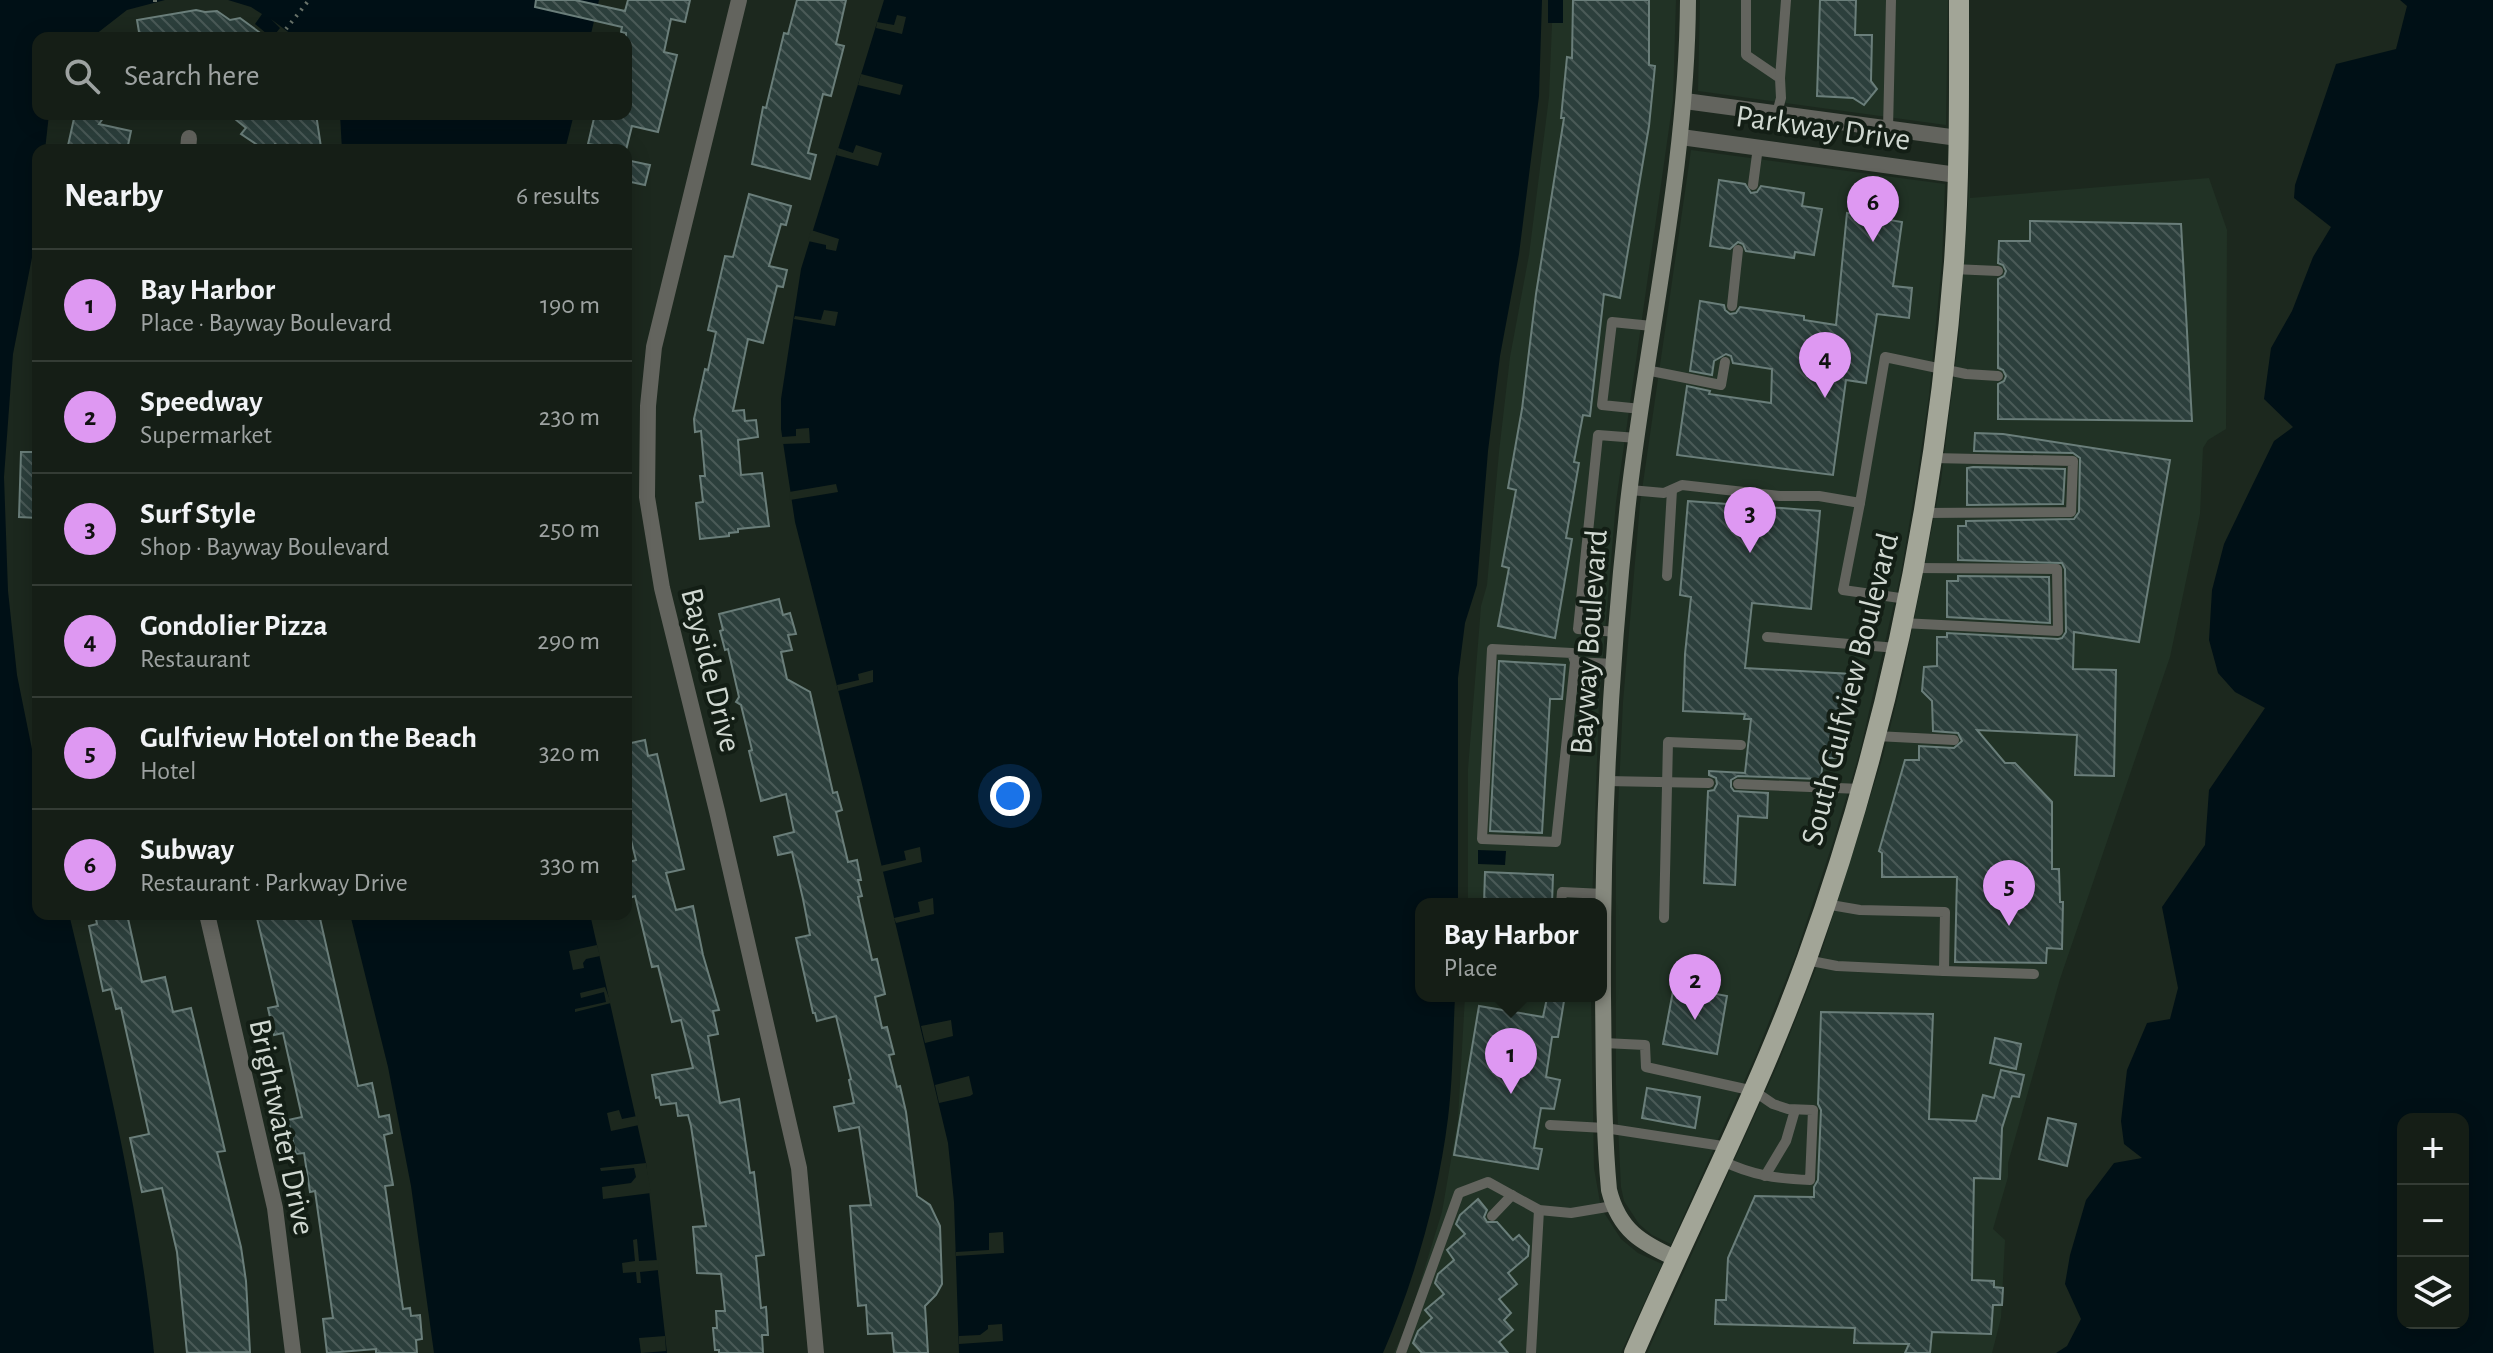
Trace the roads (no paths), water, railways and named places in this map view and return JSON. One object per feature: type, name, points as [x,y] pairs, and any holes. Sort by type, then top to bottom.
[{"type":"main road","name":"South Gulfview Boulevard","points":[[1640,1351],[1677,1259],[1754,1091],[1806,960],[1861,789],[1897,648],[1933,458],[1944,368],[1957,175],[1959,0]]},
{"type":"street","name":"Bayside Drive","points":[[739,0],[654,347],[648,406],[647,497],[662,588],[799,1168],[816,1353]]},
{"type":"street","name":"Bayway Boulevard","points":[[1604,898],[1614,664],[1630,490],[1681,137],[1688,0]]},
{"type":"street","name":"Parkway Drive","points":[[1685,101],[1958,138]]},
{"type":"street","name":"Parkway Drive","points":[[1681,137],[1957,175]]},
{"type":"street","name":"Brightwater Drive","points":[[208,920],[275,1208],[293,1353]]},
{"type":"street","name":"Bayway Boulevard","points":[[1603,1002],[1605,1128],[1613,1206],[1630,1231],[1645,1244],[1677,1259]]},
{"type":"lane","points":[[1746,0],[1746,55],[1780,78]]},
{"type":"lane","points":[[1777,113],[1786,0]]},
{"type":"lane","points":[[1888,129],[1891,0]]},
{"type":"lane","points":[[1753,185],[1758,147]]},
{"type":"lane","points":[[1732,306],[1738,250]]},
{"type":"lane","points":[[1953,269],[1998,271]]},
{"type":"lane","points":[[1641,409],[1602,405],[1612,322],[1652,326]]},
{"type":"lane","points":[[1907,599],[1843,590],[1885,357],[1966,374],[1998,376]]},
{"type":"lane","points":[[1646,370],[1721,385],[1725,362]]},
{"type":"lane","points":[[1617,632],[1578,629],[1598,435],[1637,438]]},
{"type":"lane","points":[[1923,513],[2071,512],[2073,461],[1933,458]]},
{"type":"lane","points":[[1630,490],[1664,493],[1682,485],[1780,496],[1819,496],[1860,503]]},
{"type":"lane","points":[[1667,576],[1672,490]]},
{"type":"lane","points":[[1902,623],[2058,631],[2057,569],[1914,568]]},
{"type":"lane","points":[[1767,637],[1897,648]]},
{"type":"lane","points":[[1492,649],[1572,653],[1575,662],[1556,842],[1482,839],[1492,649]]},
{"type":"lane","points":[[1575,662],[1614,664]]},
{"type":"lane","points":[[1876,736],[1954,740]]},
{"type":"lane","points":[[1664,918],[1668,742],[1741,745]]},
{"type":"lane","points":[[1607,781],[1709,783]]},
{"type":"lane","points":[[1738,784],[1861,789]]},
{"type":"lane","points":[[1562,898],[1562,892],[1604,894]]},
{"type":"lane","points":[[1825,904],[1860,910],[1945,912],[1944,971]]},
{"type":"lane","points":[[1806,960],[1837,966],[2034,974]]},
{"type":"lane","points":[[1550,1125],[1605,1128],[1726,1154],[1744,1171],[1782,1180],[1810,1180],[1813,1110],[1795,1110],[1773,1104],[1754,1091],[1646,1067],[1645,1045],[1604,1043]]},
{"type":"lane","points":[[1765,1176],[1786,1141],[1795,1110]]},
{"type":"lane","points":[[1401,1353],[1459,1193],[1488,1182],[1539,1210],[1571,1213],[1613,1206]]},
{"type":"lane","points":[[1492,1216],[1512,1195]]},
{"type":"lane","points":[[1531,1353],[1539,1210]]},
{"type":"place","name":"Subway","points":[[1873,242]]},
{"type":"place","name":"Gondolier Pizza","points":[[1825,398]]},
{"type":"place","name":"Surf Style","points":[[1750,553]]},
{"type":"place","name":"Gulfview Hotel on the Beach","points":[[2009,926]]},
{"type":"place","name":"Speedway","points":[[1695,1020]]},
{"type":"place","name":"Bay Harbor","points":[[1511,1094]]}]
